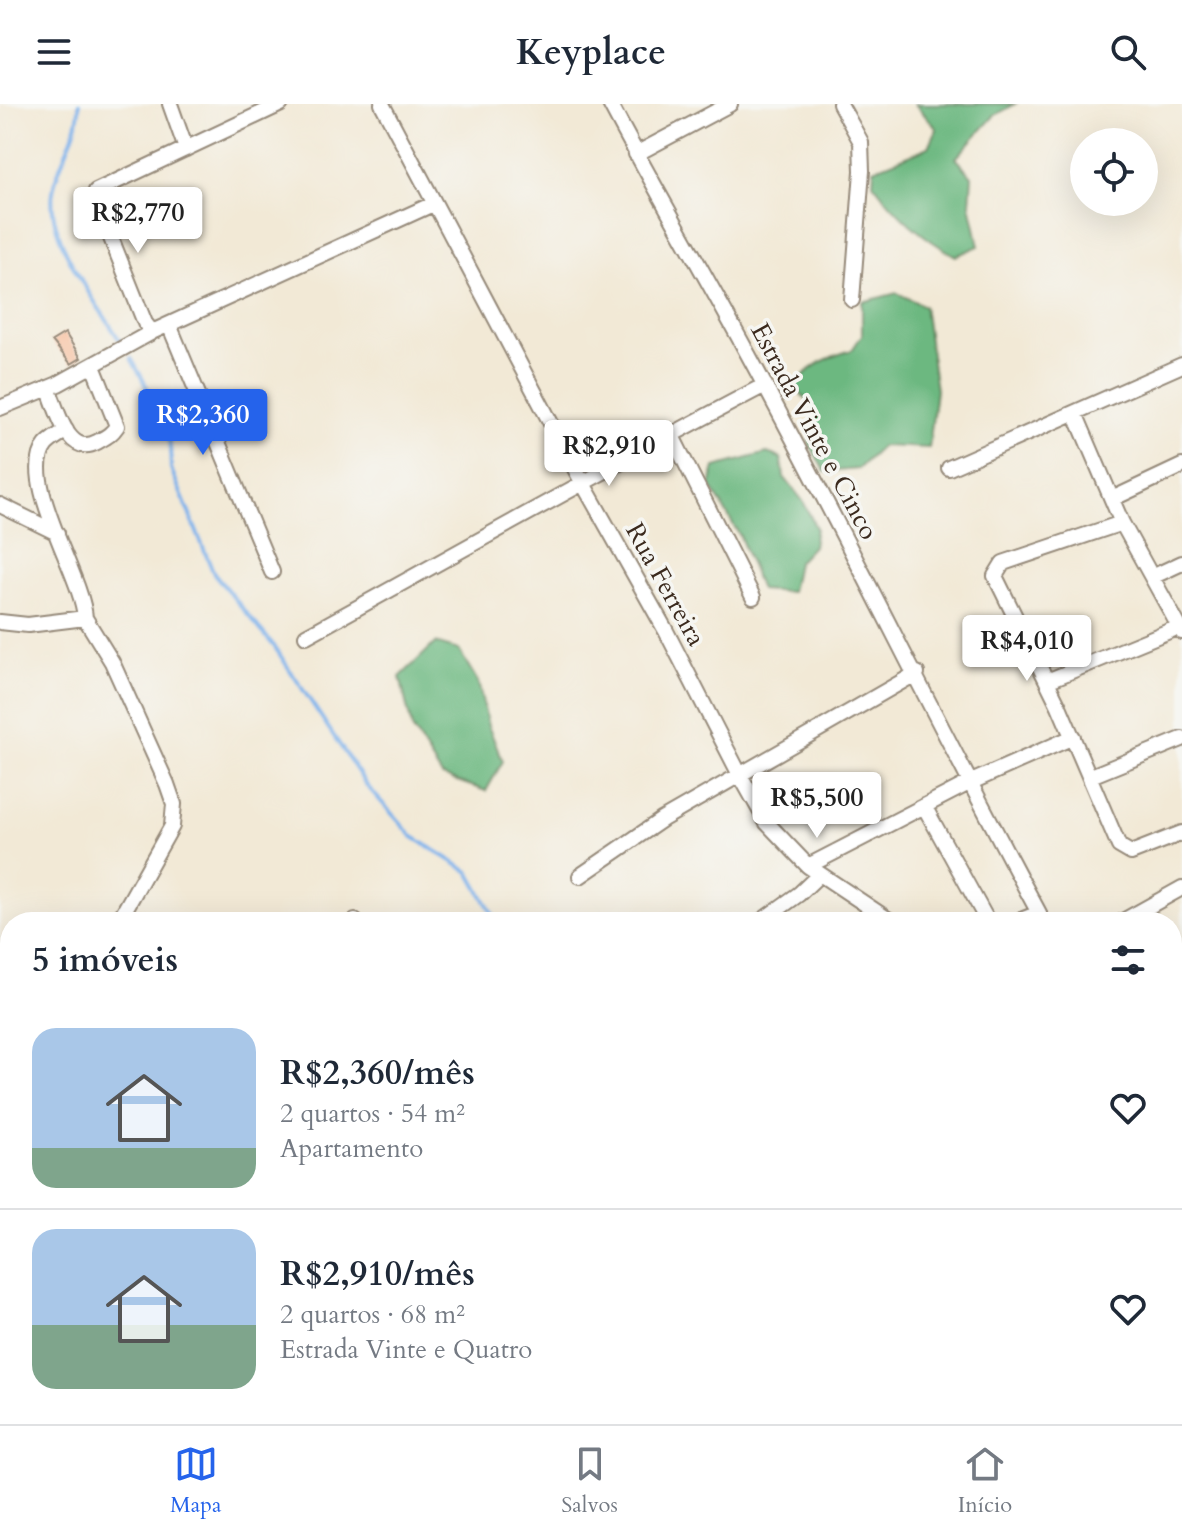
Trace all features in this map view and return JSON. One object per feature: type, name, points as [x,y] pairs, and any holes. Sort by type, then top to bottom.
[{"type":"street","points":[[170,104],[186,149]]},
{"type":"street","points":[[152,332],[145,323],[95,198],[100,188],[281,104]]},
{"type":"street","name":"Rua Ferreira","points":[[382,104],[767,823],[814,870],[877,912]]},
{"type":"street","name":"Estrada Vinte e Cinco","points":[[610,104],[765,385],[917,673],[969,783],[1039,912]]},
{"type":"street","points":[[636,154],[730,104]]},
{"type":"street","points":[[840,104],[861,142],[862,157],[852,300]]},
{"type":"street","points":[[0,408],[93,366],[152,332],[170,327],[433,204]]},
{"type":"street","points":[[170,327],[272,572]]},
{"type":"street","points":[[949,468],[1182,365]]},
{"type":"street","points":[[48,388],[70,440],[79,445],[91,445],[111,435],[117,426],[93,366]]},
{"type":"street","points":[[306,636],[439,565],[581,480],[765,385]]},
{"type":"street","points":[[1047,681],[1181,630],[1122,523],[1114,498],[1075,413]]},
{"type":"street","points":[[66,430],[46,445],[39,464],[43,496],[84,597],[85,618],[112,662],[174,804],[172,826],[167,837],[124,912]]},
{"type":"street","points":[[671,434],[753,597]]},
{"type":"street","points":[[1114,498],[1182,466]]},
{"type":"street","points":[[0,505],[57,533]]},
{"type":"street","points":[[1122,523],[1003,563],[997,568],[997,586],[1047,681],[1119,846],[1131,853],[1182,833]]},
{"type":"street","points":[[1152,577],[1182,563]]},
{"type":"street","points":[[0,622],[28,625],[85,618]]},
{"type":"street","points":[[580,876],[663,819],[917,673]]},
{"type":"street","points":[[770,912],[814,870],[924,806],[1073,737]]},
{"type":"street","points":[[1091,776],[1182,739]]},
{"type":"street","points":[[924,806],[982,912]]},
{"type":"street","points":[[1139,912],[1182,888]]},
{"type":"green space","points":[[915,104],[1015,104],[994,116],[956,158],[972,176],[970,204],[979,246],[956,256],[910,224],[873,183],[874,169],[929,147],[937,129]]},
{"type":"green space","points":[[897,293],[924,306],[936,390],[929,448],[882,446],[858,469],[825,472],[809,443],[815,408],[794,387],[820,363],[852,350],[862,335],[862,302]]},
{"type":"green space","points":[[767,453],[781,458],[784,477],[803,501],[816,528],[813,546],[797,563],[791,592],[760,590],[740,536],[710,485],[715,467]]},
{"type":"green space","points":[[435,643],[459,650],[478,682],[488,726],[503,761],[486,791],[442,776],[412,728],[400,677]]},
{"type":"building","points":[[65,333],[81,358],[71,364],[52,341]]},
{"type":"waterway","points":[[79,104],[73,135],[54,186],[52,205],[63,246],[120,341]]},
{"type":"waterway","points":[[131,358],[158,407],[170,443],[171,469],[214,574],[274,646],[367,786],[412,836],[469,872],[491,912]]}]
